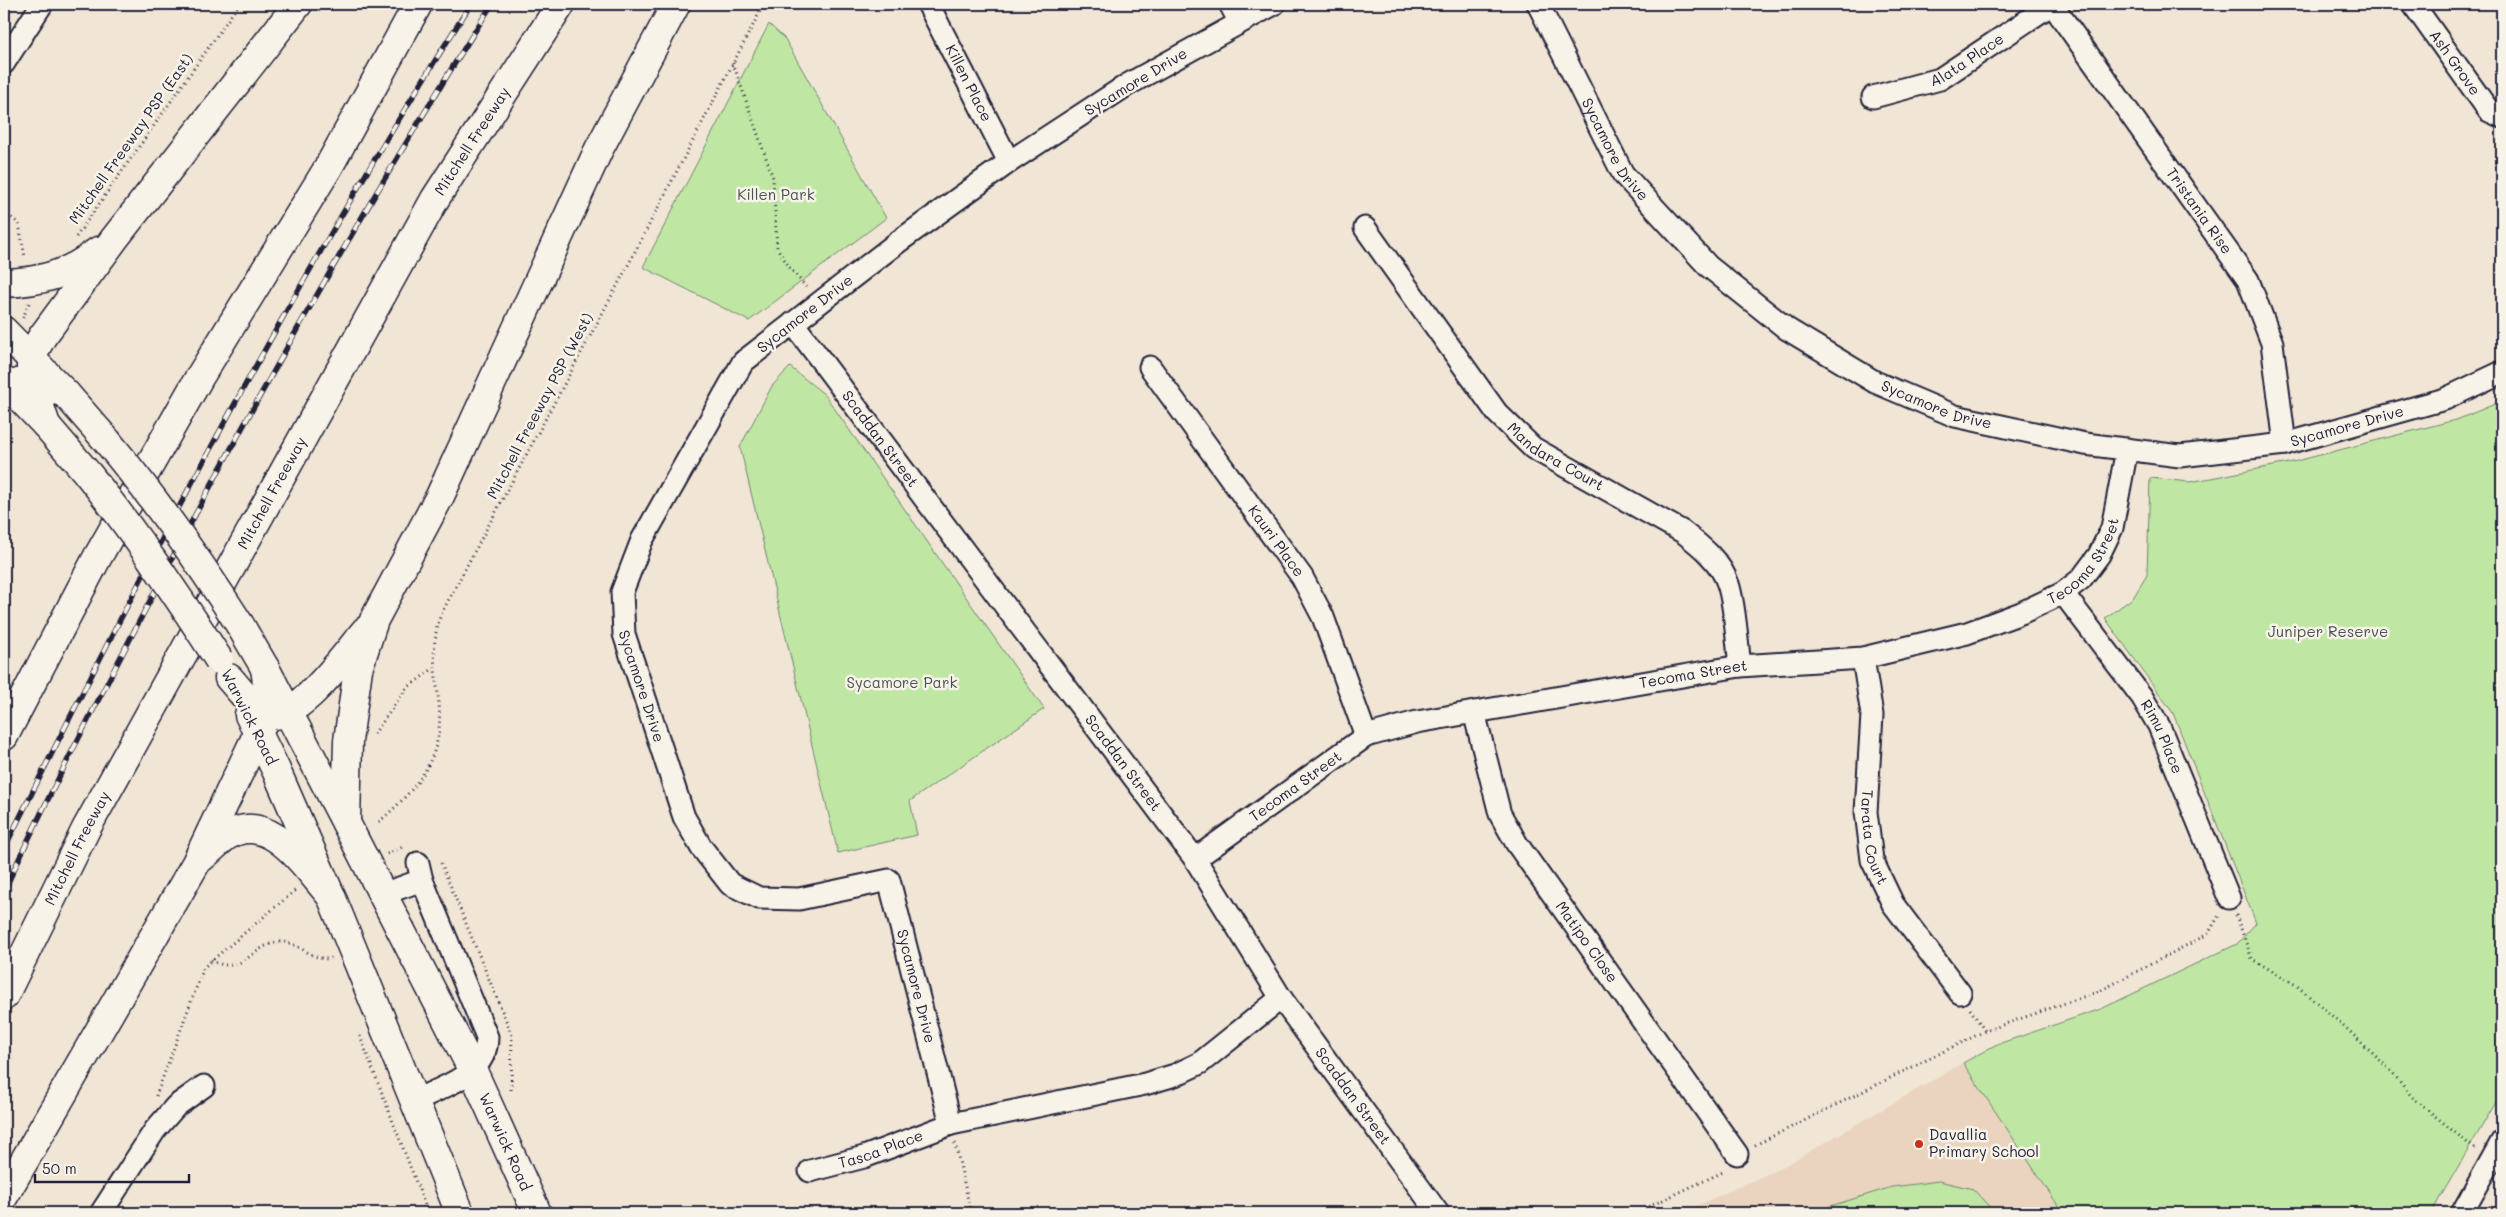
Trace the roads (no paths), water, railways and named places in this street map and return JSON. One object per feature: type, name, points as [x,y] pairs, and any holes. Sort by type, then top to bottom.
[{"type":"main road","points":[[16,380],[42,337],[115,238],[298,4]]},
{"type":"main road","points":[[4,736],[97,558],[200,378],[328,168],[418,4]]},
{"type":"main road","name":"Mitchell Freeway","points":[[4,996],[86,829],[425,216],[562,4]]},
{"type":"main road","points":[[346,823],[348,741],[358,669],[374,620],[448,479],[600,149],[676,4]]},
{"type":"main road","points":[[4,283],[29,282],[65,273],[90,258],[115,238]]},
{"type":"main road","name":"Warwick Road","points":[[4,331],[16,380],[46,425],[125,520],[166,578],[224,669],[271,720],[346,823],[473,1071],[537,1213]]},
{"type":"main road","name":"Warwick Road","points":[[16,380],[66,394],[107,441],[157,502],[200,563],[265,668],[271,720],[331,896],[338,958],[416,1100],[460,1213]]},
{"type":"main road","points":[[4,1196],[196,863],[271,720],[307,698],[374,620]]},
{"type":"main road","points":[[196,863],[226,836],[241,830],[264,831],[273,834],[284,844],[331,896]]},
{"type":"street","points":[[4,63],[42,4]]},
{"type":"street","name":"Killen Place","points":[[928,4],[1009,162]]},
{"type":"street","name":"Sycamore Drive","points":[[951,1124],[889,880],[799,899],[758,898],[730,884],[700,848],[684,816],[624,634],[622,592],[642,540],[743,362],[1009,162],[1235,13],[1274,4]]},
{"type":"street","name":"Sycamore Drive","points":[[1538,4],[1623,174],[1708,266],[1787,329],[1875,382],[1955,416],[2085,444],[2180,456],[2284,444],[2444,399],[2502,372]]},
{"type":"street","name":"Alata Place","points":[[1873,97],[1940,79],[2052,4]]},
{"type":"street","name":"Tristania Rise","points":[[2052,4],[2248,280],[2272,343],[2284,444]]},
{"type":"street","name":"Ash Grove","points":[[2413,4],[2490,111],[2502,117]]},
{"type":"street","name":"Mandara Court","points":[[1365,228],[1497,413],[1512,430],[1533,448],[1683,532],[1704,548],[1718,565],[1729,584],[1740,666]]},
{"type":"street","name":"Scaddan Street","points":[[793,323],[1194,859],[1281,998],[1438,1213]]},
{"type":"street","name":"Kauri Place","points":[[1150,367],[1302,577],[1323,617],[1366,736]]},
{"type":"street","name":"Tecoma Street","points":[[1194,859],[1366,736],[1416,722],[1740,666],[1862,658],[1967,633],[2021,613],[2063,594],[2081,579],[2099,555],[2112,528],[2127,449]]},
{"type":"street","name":"Rimu Place","points":[[2063,594],[2142,697],[2159,726],[2229,898]]},
{"type":"street","name":"Tarata Court","points":[[1862,658],[1872,716],[1866,812],[1872,860],[1893,904],[1960,993]]},
{"type":"street","name":"Matipo Close","points":[[1474,712],[1500,814],[1517,844],[1733,1161]]},
{"type":"street","points":[[383,894],[420,871],[487,1037],[487,1049],[484,1058],[473,1071],[416,1100]]},
{"type":"street","points":[[951,1124],[1145,1084],[1175,1075],[1200,1063],[1281,998]]},
{"type":"street","points":[[101,1213],[155,1130],[176,1106],[204,1086]]},
{"type":"street","name":"Tasca Place","points":[[810,1171],[864,1156],[951,1124]]},
{"type":"street","points":[[2462,1213],[2502,1141]]},
{"type":"railway","points":[[4,849],[169,527],[284,315],[407,106],[471,4]]},
{"type":"railway","points":[[4,891],[54,787],[106,686],[266,384],[399,154],[492,4]]},
{"type":"place","name":"Davallia Primary School","points":[[1919,1144]]},
{"type":"park label","name":"Killen Park","points":[[776,195]]},
{"type":"park label","name":"Juniper Reserve","points":[[2328,632]]},
{"type":"park label","name":"Sycamore Park","points":[[902,683]]}]
